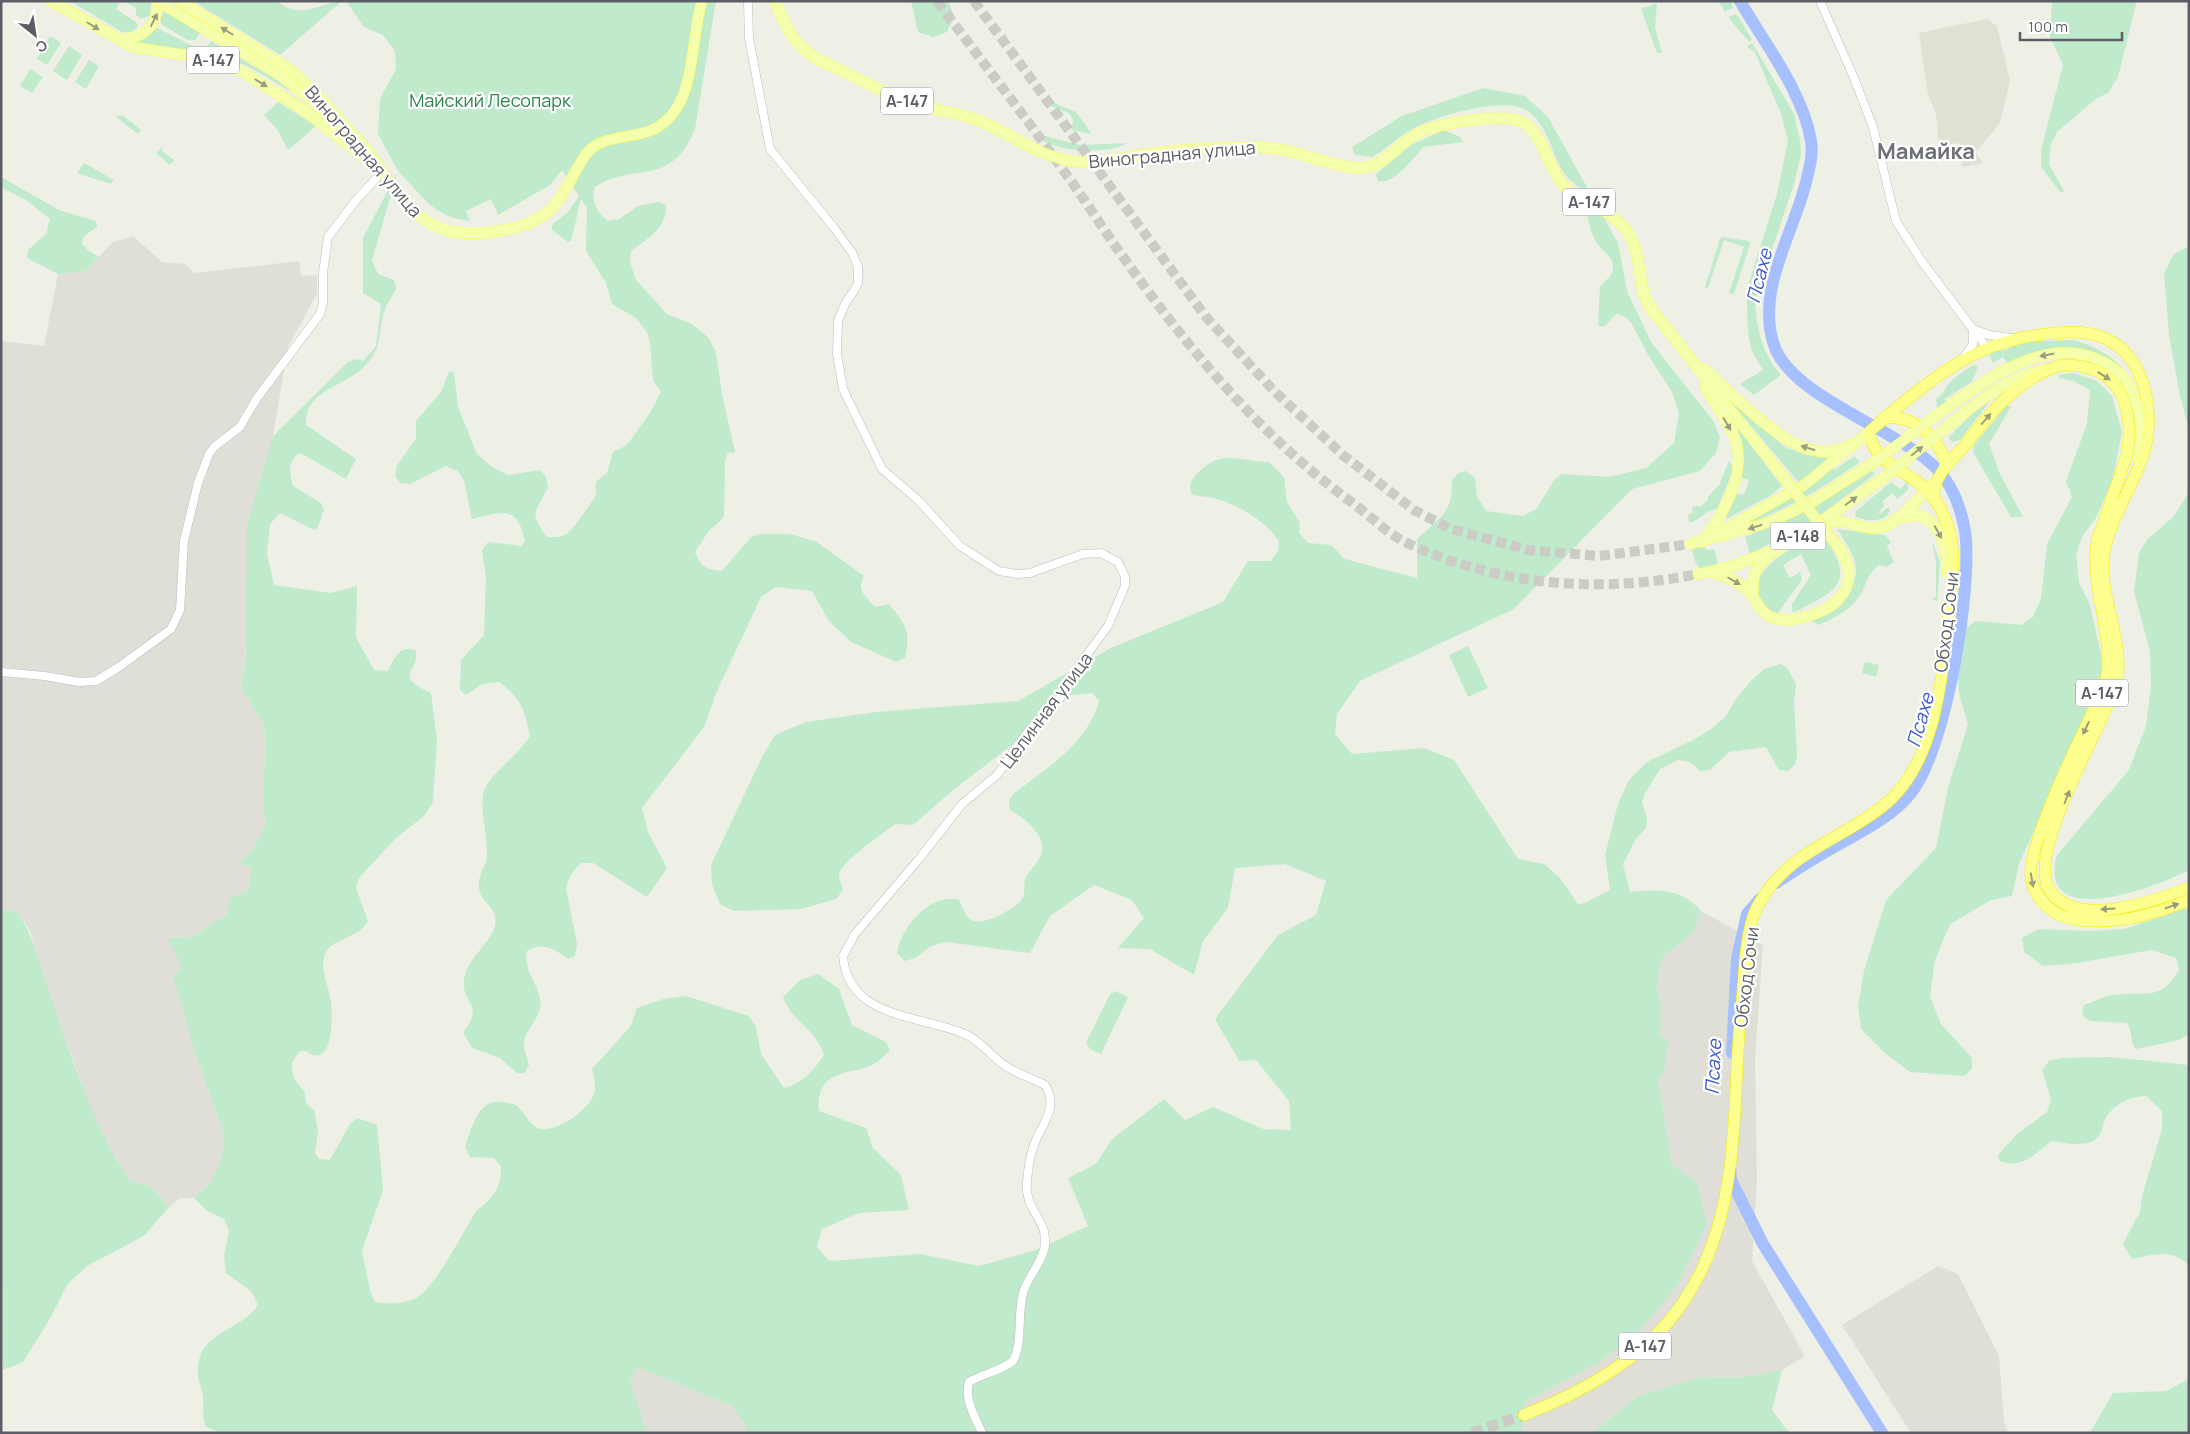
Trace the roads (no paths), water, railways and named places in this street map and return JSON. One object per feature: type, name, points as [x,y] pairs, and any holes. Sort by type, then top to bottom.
[{"type":"highway","name":"А-147","points":[[1930,494],[1914,479],[1901,472],[1873,449],[1869,432],[1910,398],[1957,365],[1987,348],[2021,338],[2052,333],[2082,332],[2103,337],[2127,354],[2140,375],[2147,401],[2150,424],[2143,459],[2107,539],[2103,567],[2118,660],[2117,681],[2110,702],[2072,784],[2050,840],[2045,856],[2045,876],[2048,887],[2059,900],[2081,909],[2114,909],[2137,905],[2189,888]]},
{"type":"highway","name":"А-147","points":[[2058,366],[2066,364],[2094,369],[2117,387],[2127,408],[2130,440],[2128,455],[2095,554],[2096,582],[2108,657],[2106,681],[2040,830],[2033,857],[2031,876],[2040,900],[2047,907],[2057,915],[2080,920],[2114,921],[2164,909],[2189,900]]},
{"type":"highway","points":[[1914,479],[1942,472],[1998,405],[2019,388],[2058,366]]},
{"type":"highway","points":[[1910,398],[1910,414],[1913,423]]},
{"type":"highway","points":[[1885,417],[1902,419],[1913,423],[1941,449],[1946,462],[1930,494]]},
{"type":"highway","name":"Обход Сочи","points":[[1524,1414],[1569,1396],[1597,1382],[1616,1369],[1664,1329],[1697,1281],[1712,1249],[1723,1211],[1730,1173],[1740,1022],[1750,930],[1757,908],[1776,879],[1794,862],[1882,808],[1897,793],[1911,774],[1925,745],[1936,703],[1945,648],[1953,561],[1950,533],[1930,494]]},
{"type":"main road","name":"А-147","points":[[51,1],[108,35],[133,47],[227,64],[305,111],[381,170]]},
{"type":"main road","name":"А-147","points":[[59,1],[68,11]]},
{"type":"main road","name":"А-147","points":[[108,35],[127,39],[145,32],[156,17],[157,1],[277,73],[314,102],[381,170]]},
{"type":"main road","name":"Виноградная улица","points":[[180,1],[290,70],[303,81],[326,103],[373,157],[381,170],[420,217],[449,232],[478,234],[514,228],[530,223],[554,206],[583,159],[594,146],[609,140],[657,129],[676,113],[684,95],[702,1]]},
{"type":"main road","name":"Виноградная улица","points":[[774,1],[790,35],[804,51],[817,59],[910,102],[981,121],[1060,159],[1078,162],[1099,162],[1143,154],[1260,146],[1304,153],[1359,168],[1379,163],[1416,134],[1485,118],[1515,119],[1529,126],[1535,132],[1548,161],[1562,184],[1572,193],[1608,213],[1630,235],[1645,298],[1684,352]]},
{"type":"main road","name":"А-147","points":[[1684,352],[1750,410],[1782,435],[1800,445],[1825,452],[1855,444]]},
{"type":"main road","name":"А-147","points":[[1684,352],[1836,544],[1848,564],[1850,576],[1847,589],[1840,598],[1828,607],[1794,620],[1770,616],[1760,608],[1753,596]]},
{"type":"main road","points":[[1684,352],[1734,437],[1738,449],[1732,493],[1722,515],[1702,542]]},
{"type":"main road","name":"А-147","points":[[1938,414],[2000,374],[2041,356],[2074,353],[2092,357],[2106,363],[2125,379],[2138,404],[2140,421],[2139,452],[2112,526]]},
{"type":"main road","name":"А-147","points":[[1948,426],[1989,394],[2018,377],[2058,366]]},
{"type":"main road","name":"А-148","points":[[1691,544],[1772,521],[1814,501],[1875,462],[1938,414]]},
{"type":"main road","name":"А-148","points":[[1698,574],[1740,563],[1787,544],[1886,476],[1948,426]]},
{"type":"main road","name":"А-147","points":[[1702,542],[1804,485],[1869,432]]},
{"type":"main road","points":[[1753,596],[1754,576],[1760,563],[1787,544],[1834,522],[1880,528],[1898,518],[1930,494]]},
{"type":"main road","points":[[1898,518],[1919,515],[1936,526],[1945,546],[1951,587]]},
{"type":"main road","points":[[1711,572],[1736,581],[1753,596]]},
{"type":"street","name":"Целинная улица","points":[[748,1],[749,38],[770,149],[835,229],[853,254],[858,267],[858,283],[845,304],[838,321],[837,354],[846,398],[863,426],[882,469],[918,500],[960,546],[999,571],[1018,574],[1030,573],[1082,554],[1101,553],[1118,562],[1125,577],[1125,586],[1108,626],[1080,664],[1062,696],[1030,729],[997,775],[962,804],[919,859],[855,934],[843,956],[848,977],[868,1003],[882,1010],[967,1035],[982,1044],[1002,1064],[1016,1073],[1045,1085],[1051,1098],[1049,1115],[1033,1148],[1026,1184],[1028,1202],[1042,1226],[1046,1244],[1024,1290],[1018,1318],[1019,1337],[1013,1361],[993,1374],[980,1376],[969,1382],[967,1392],[969,1402],[982,1433]]},
{"type":"street","points":[[1820,1],[1873,127],[1896,221],[1923,263],[1987,348]]},
{"type":"street","points":[[1,672],[86,682],[96,680],[119,668],[163,636],[175,623],[180,610],[184,541],[198,483],[209,454],[214,447],[240,427],[257,398],[320,314],[323,303],[323,273],[328,238],[381,170]]},
{"type":"street","points":[[1973,329],[1996,337],[2021,338]]},
{"type":"street","points":[[1957,365],[1973,344],[1973,329]]},
{"type":"waterway","name":"Псахе","points":[[1740,1],[1792,87],[1807,123],[1812,146],[1810,164],[1801,198],[1773,282],[1769,303],[1769,324],[1774,345],[1784,364],[1801,381],[1846,411],[1918,453],[1936,468],[1951,489],[1958,505],[1965,531],[1965,589],[1961,627],[1946,706],[1924,771],[1911,793],[1892,812],[1776,883]]},
{"type":"waterway","name":"Псахе","points":[[1732,1053],[1737,959],[1747,914],[1760,899]]},
{"type":"waterway","name":"Псахе","points":[[1730,1167],[1731,1180],[1763,1244],[1882,1433]]},
{"type":"tunnel","points":[[937,1],[1050,152],[1174,326],[1201,359],[1229,391],[1288,451],[1384,529],[1403,541],[1438,556],[1474,568],[1548,582],[1623,584],[1698,574]]},
{"type":"tunnel","points":[[974,1],[1206,317],[1274,391],[1344,456],[1414,510],[1451,529],[1529,550],[1599,556],[1691,544]]},
{"type":"tunnel","points":[[1472,1433],[1524,1415]]},
{"type":"district","name":"Мамайка","points":[[1926,151]]},
{"type":"park label","name":"Майский Лесопарк","points":[[490,100]]}]
